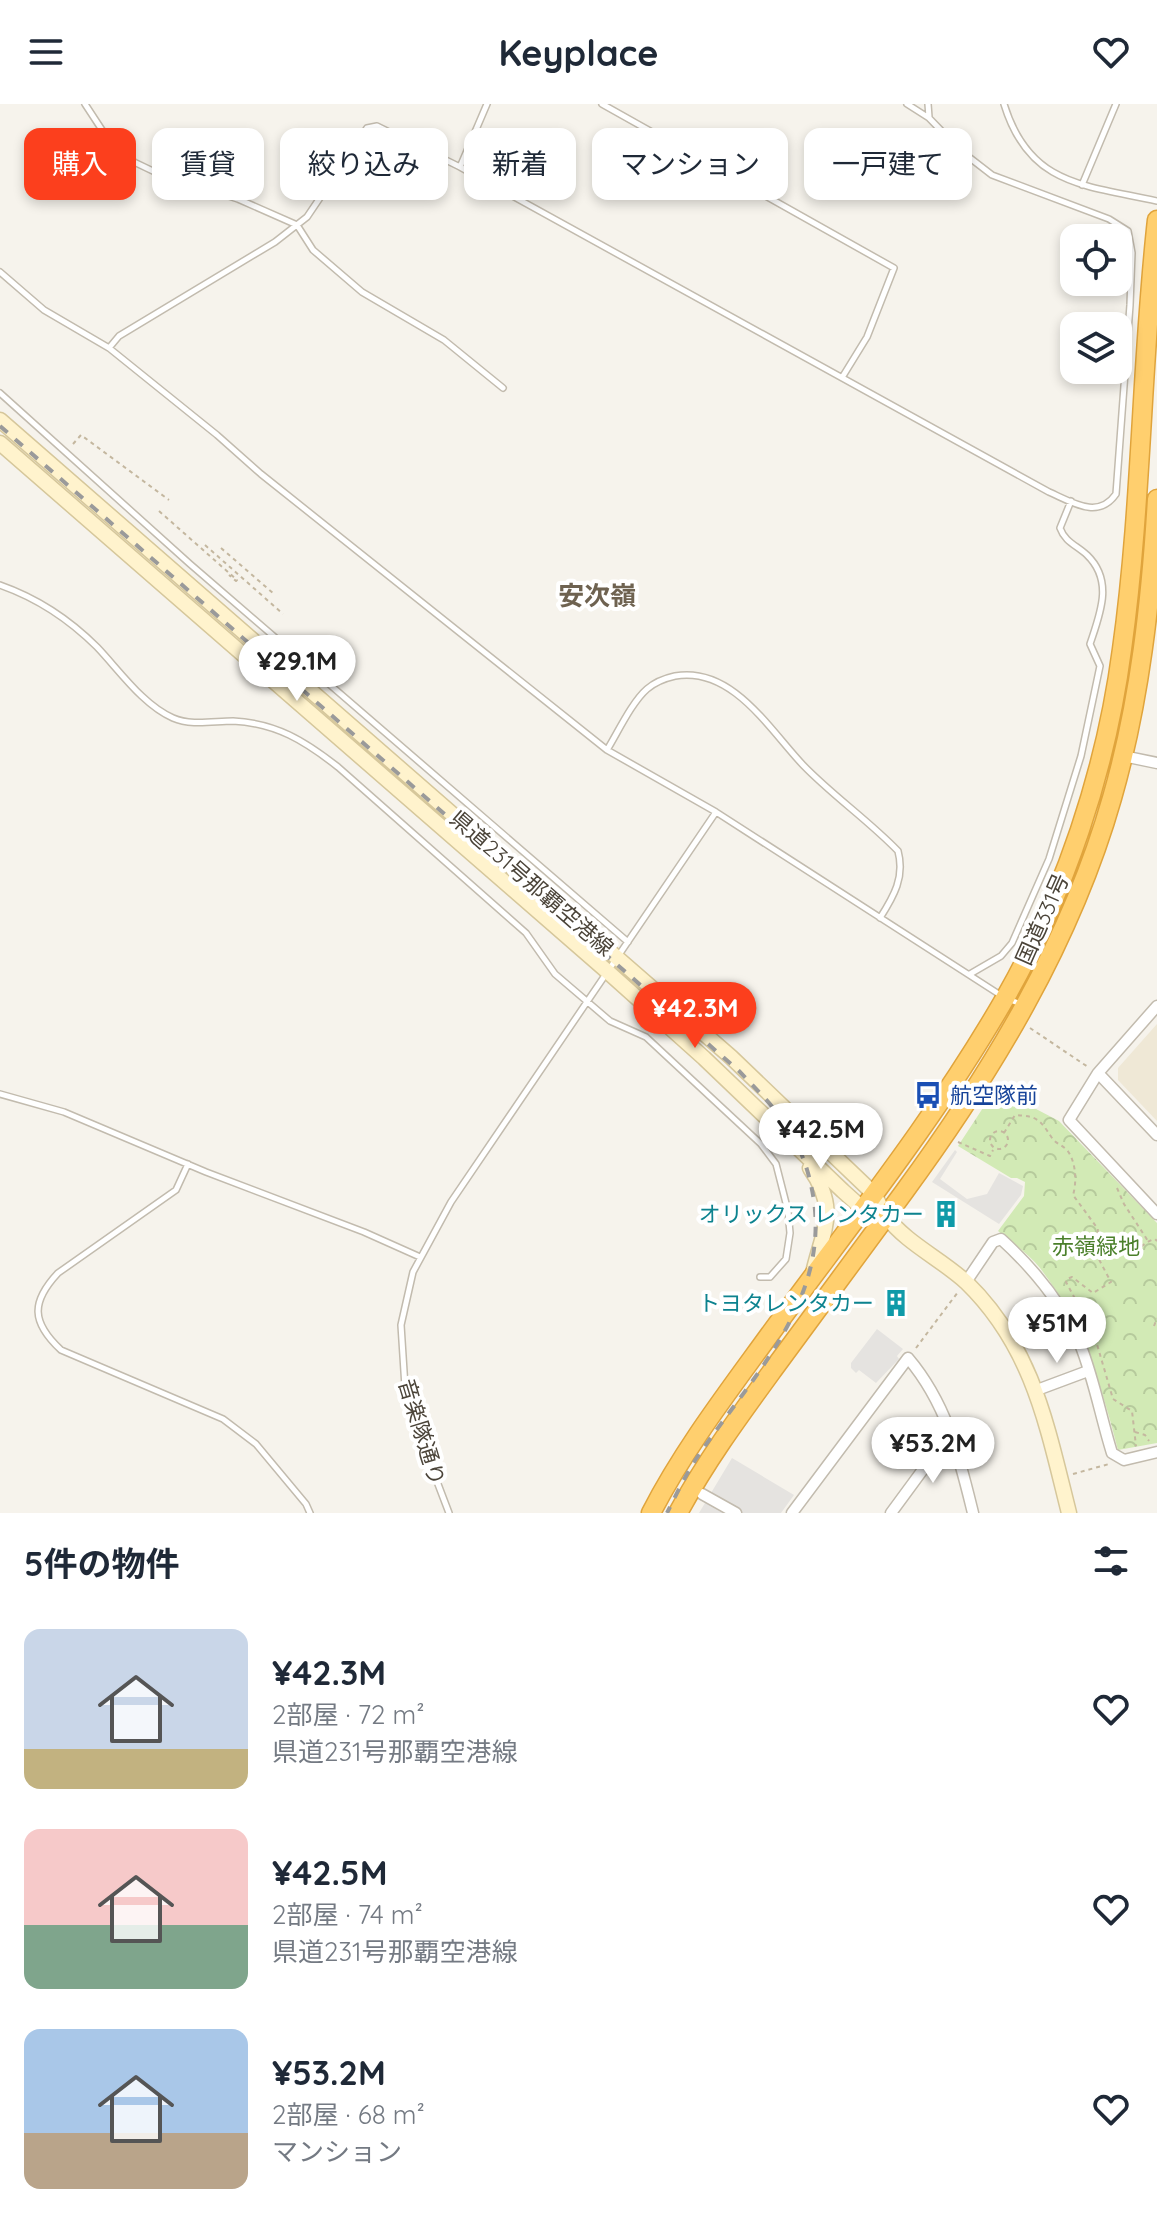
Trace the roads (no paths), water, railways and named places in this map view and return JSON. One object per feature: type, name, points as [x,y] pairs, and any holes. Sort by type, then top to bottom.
[{"type":"highway","name":"国道331号","points":[[651,1513],[708,1419],[933,1111],[1005,998],[1038,932],[1079,832],[1110,720],[1122,649],[1134,533],[1147,319],[1157,220]]},
{"type":"highway","name":"国道331号","points":[[678,1513],[727,1431],[960,1110],[1025,1006],[1082,886],[1123,756],[1142,652],[1157,499]]},
{"type":"main road","name":"県道231号那覇空港線","points":[[0,420],[731,1057],[868,1202]]},
{"type":"main road","name":"県道231号那覇空港線","points":[[0,443],[608,972],[704,1058],[796,1148],[886,1216]]},
{"type":"main road","points":[[796,1148],[819,1183],[827,1209],[825,1235],[812,1278]]},
{"type":"main road","points":[[886,1216],[966,1282],[1005,1330],[1037,1390],[1069,1513]]},
{"type":"street","points":[[1123,756],[1157,763]]},
{"type":"street","points":[[1157,1006],[1098,1073],[1069,1120],[1157,1214]]},
{"type":"street","points":[[1098,1073],[1157,1135]]},
{"type":"street","points":[[966,1282],[993,1242],[1001,1239],[1028,1263],[1057,1302],[1080,1345],[1112,1453],[1124,1460],[1155,1452]]},
{"type":"street","points":[[792,1513],[908,1358],[939,1402],[953,1437],[973,1513]]},
{"type":"street","points":[[1037,1390],[1088,1371]]},
{"type":"street","points":[[891,1513],[941,1445],[953,1437]]},
{"type":"street","points":[[702,1494],[736,1513]]},
{"type":"lane","points":[[85,104],[104,133],[134,162],[157,173],[238,199],[297,225],[313,250],[362,292],[444,340],[503,388]]},
{"type":"lane","points":[[460,167],[487,104]]},
{"type":"lane","points":[[602,104],[894,268],[867,337],[843,376]]},
{"type":"lane","points":[[109,348],[119,336],[275,242],[307,217],[367,128],[377,126],[460,167],[1049,492],[1087,509],[1100,508],[1116,494],[1130,305],[1132,253],[1128,231],[1109,219],[992,175],[961,151],[929,118],[907,104]]},
{"type":"lane","points":[[928,104],[929,118]]},
{"type":"lane","points":[[1004,104],[1017,139],[1057,175],[1082,185],[1157,201]]},
{"type":"lane","points":[[1082,185],[1116,104]]},
{"type":"lane","points":[[0,272],[44,310],[109,348],[261,474],[607,750],[716,812],[1005,998],[1025,1006]]},
{"type":"lane","points":[[0,393],[190,564],[628,942]]},
{"type":"lane","points":[[970,974],[1001,956],[1012,943],[1026,915],[1067,808],[1081,756],[1100,666],[1090,644],[1104,602],[1097,567],[1086,554],[1064,538],[1060,528],[1071,501]]},
{"type":"lane","points":[[0,585],[25,594],[62,616],[93,643],[156,709],[175,719],[261,724],[284,730],[308,744],[526,933],[555,974],[610,1021],[646,1037],[761,1144],[776,1164],[788,1211],[790,1233],[786,1259],[770,1277],[760,1277]]},
{"type":"lane","points":[[607,750],[647,688],[668,677],[687,674],[709,677],[730,689],[751,705],[815,778],[898,851],[902,865],[900,875],[895,893],[880,918]]},
{"type":"lane","name":"音楽隊通り","points":[[449,1513],[412,1416],[401,1358],[401,1325],[406,1297],[420,1257],[451,1202],[716,812]]},
{"type":"lane","points":[[0,1094],[64,1112],[420,1257]]},
{"type":"lane","points":[[188,1164],[176,1190],[58,1273],[43,1289],[38,1305],[39,1322],[47,1337],[61,1350],[223,1419],[256,1444],[310,1513]]},
{"type":"railway","points":[[0,426],[739,1071],[771,1105],[792,1135],[805,1162],[814,1201],[815,1238],[809,1274],[797,1307],[780,1339],[696,1459],[667,1513]]},
{"type":"place","name":"航空隊前","points":[[928,1095]]},
{"type":"place","name":"オリックス レンタカー","points":[[946,1214]]},
{"type":"place","name":"トヨタレンタカー","points":[[896,1303]]},
{"type":"district","name":"安次嶺","points":[[597,596]]},
{"type":"park label","name":"赤嶺緑地","points":[[1096,1246]]}]
